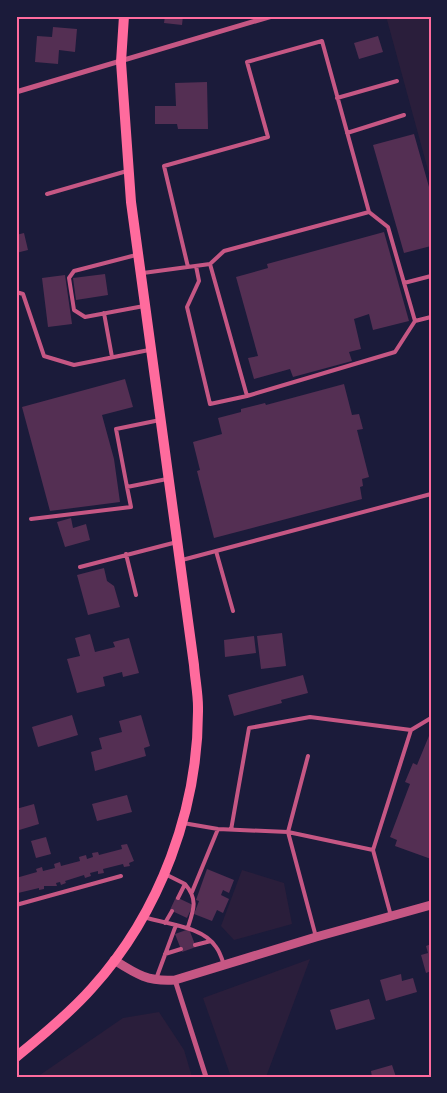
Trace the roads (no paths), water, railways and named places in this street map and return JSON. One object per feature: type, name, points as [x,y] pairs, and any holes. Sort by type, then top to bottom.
[{"type":"main road","points":[[16,1057],[92,988],[114,960],[142,917],[164,874],[182,823],[197,740],[198,705],[138,254],[129,171],[121,62],[124,16]]},
{"type":"street","points":[[16,92],[272,16]]},
{"type":"street","points":[[114,960],[138,975],[156,981],[175,980],[316,937],[431,905]]},
{"type":"street","points":[[175,980],[206,1077]]},
{"type":"lane","points":[[188,267],[164,166],[268,137],[247,62],[322,41],[369,212],[388,227],[415,321]]},
{"type":"lane","points":[[338,98],[397,81]]},
{"type":"lane","points":[[347,133],[404,115]]},
{"type":"lane","points":[[47,194],[129,171]]},
{"type":"lane","points":[[141,273],[210,264],[224,251],[369,212]]},
{"type":"lane","points":[[138,254],[74,271],[69,278],[74,310],[84,317],[145,306]]},
{"type":"lane","points":[[210,264],[247,396]]},
{"type":"lane","points":[[196,266],[199,281],[187,307],[210,404],[247,396],[395,352],[415,321],[431,317]]},
{"type":"lane","points":[[404,283],[431,276]]},
{"type":"lane","points":[[16,292],[22,294],[44,356],[74,366],[151,350]]},
{"type":"lane","points":[[104,313],[112,357]]},
{"type":"lane","points":[[31,519],[131,507],[116,429],[160,420]]},
{"type":"lane","points":[[127,487],[168,479]]},
{"type":"lane","points":[[180,561],[431,494]]},
{"type":"lane","points":[[80,568],[126,554],[177,542]]},
{"type":"lane","points":[[216,551],[233,611]]},
{"type":"lane","points":[[126,554],[136,595]]},
{"type":"lane","points":[[231,830],[249,728],[310,717],[411,730],[431,718]]},
{"type":"lane","points":[[391,916],[373,850],[411,730]]},
{"type":"lane","points":[[308,756],[288,832],[316,937]]},
{"type":"lane","points":[[182,823],[218,829],[288,832],[373,850]]},
{"type":"lane","points":[[192,892],[218,829]]},
{"type":"lane","points":[[164,874],[185,884],[192,892],[195,904],[188,927]]},
{"type":"lane","points":[[16,905],[121,876]]},
{"type":"lane","points":[[178,898],[185,884]]},
{"type":"lane","points":[[165,924],[172,911]]},
{"type":"lane","points":[[142,917],[165,924],[188,927],[216,946],[224,965]]},
{"type":"lane","points":[[156,981],[164,954],[176,925]]},
{"type":"lane","points":[[195,945],[211,941]]},
{"type":"lane","points":[[164,954],[181,950]]}]
